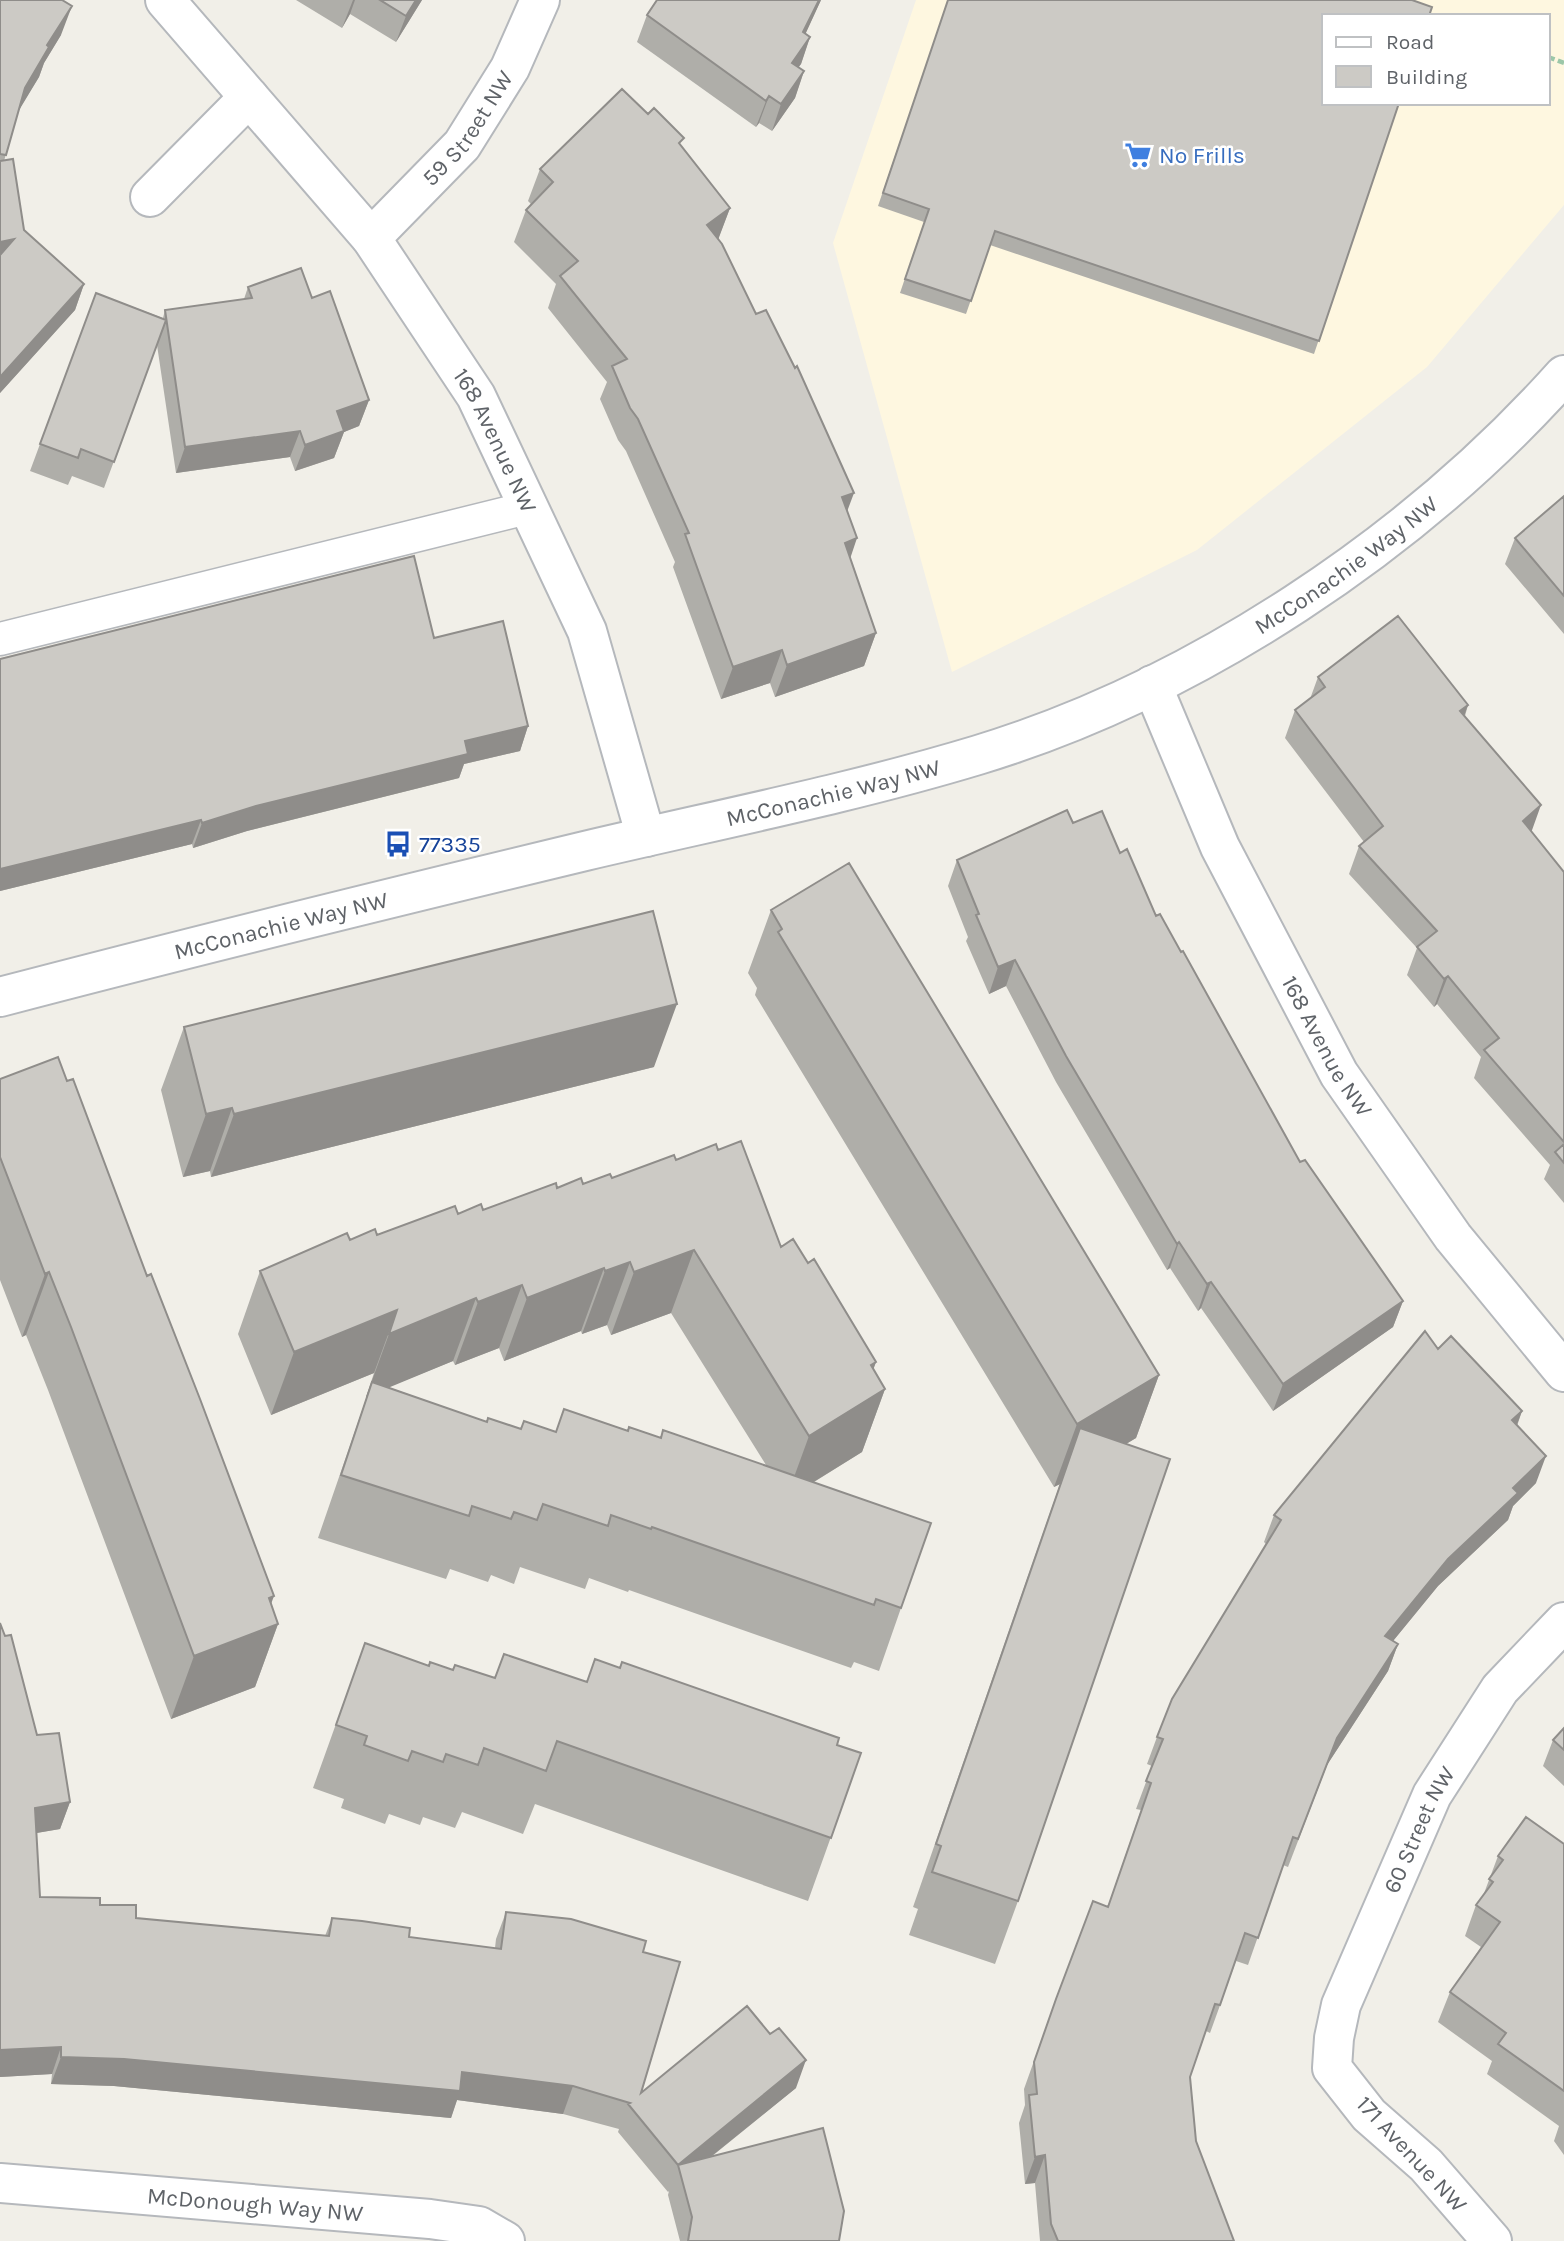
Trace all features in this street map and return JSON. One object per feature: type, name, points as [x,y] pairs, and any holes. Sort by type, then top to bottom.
[{"type":"street","name":"168 Avenue NW","points":[[165,0],[371,238],[476,396],[531,507],[587,631],[646,837]]},
{"type":"street","name":"59 Street NW","points":[[371,238],[463,145],[510,68],[540,0]]},
{"type":"street","points":[[150,197],[249,97]]},
{"type":"street","name":"McConachie Way NW","points":[[0,997],[646,837],[866,786],[982,754],[1096,712],[1219,649],[1347,566],[1418,512],[1484,456],[1564,375]]},
{"type":"street","name":"168 Avenue NW","points":[[1152,685],[1220,847],[1339,1074],[1453,1237],[1564,1372]]},
{"type":"street","name":"60 Street NW","points":[[1332,2068],[1334,2038],[1341,2005],[1432,1795],[1500,1689],[1564,1622]]},
{"type":"street","name":"171 Avenue NW","points":[[1332,2068],[1369,2115],[1426,2165],[1492,2241]]},
{"type":"street","name":"McDonough Way NW","points":[[0,2183],[430,2220],[479,2226],[505,2241]]},
{"type":"lane","points":[[0,639],[531,507]]},
{"type":"shaded area","points":[[916,0],[1564,0],[1564,205],[1427,367],[1197,550],[952,672],[833,243]]},
{"type":"building","points":[[0,0],[62,0],[72,6],[47,45],[49,47],[25,88],[6,155],[0,154]]},
{"type":"building","points":[[380,0],[416,0],[406,16]]},
{"type":"building","points":[[657,0],[819,0],[803,32],[810,37],[792,63],[804,71],[781,104],[769,96],[766,101],[647,15]]},
{"type":"building","name":"No Frills","points":[[948,0],[1412,0],[1432,7],[1430,14],[1322,14],[1322,105],[1398,105],[1319,341],[995,231],[971,301],[905,279],[929,209],[883,193]]},
{"type":"building","points":[[622,89],[648,114],[654,108],[684,138],[679,143],[730,208],[707,225],[722,244],[756,314],[766,310],[795,368],[797,366],[854,493],[842,497],[857,538],[845,543],[876,633],[787,665],[782,650],[733,667],[685,534],[689,533],[612,366],[627,359],[560,276],[578,261],[526,210],[553,182],[540,169]]},
{"type":"building","points":[[13,159],[24,230],[84,284],[0,377],[0,255],[14,239],[0,242],[0,161]]},
{"type":"building","points":[[301,268],[312,298],[330,291],[369,400],[337,411],[344,431],[305,445],[300,431],[185,447],[165,310],[252,298],[248,287]]},
{"type":"building","points":[[96,293],[166,320],[114,462],[81,449],[78,458],[40,444]]},
{"type":"building","points":[[1564,496],[1564,596],[1515,538]]},
{"type":"building","points":[[414,556],[434,638],[503,621],[528,726],[465,741],[468,754],[256,806],[202,823],[201,820],[0,869],[0,659]]},
{"type":"building","points":[[1398,616],[1468,705],[1460,711],[1541,805],[1523,821],[1564,872],[1564,1142],[1484,1050],[1499,1038],[1448,976],[1444,979],[1417,947],[1437,931],[1359,846],[1383,826],[1295,710],[1325,687],[1318,677]]},
{"type":"building","points":[[1067,810],[1073,823],[1102,811],[1120,853],[1127,849],[1156,916],[1160,914],[1181,952],[1183,951],[1300,1162],[1305,1160],[1403,1301],[1283,1384],[1211,1282],[1207,1284],[1179,1242],[1177,1244],[1066,1056],[1015,960],[998,967],[976,915],[979,914],[957,860]]},
{"type":"building","points":[[849,863],[1159,1375],[1077,1424],[778,932],[782,929],[771,910]]},
{"type":"building","points":[[653,911],[677,1004],[234,1114],[232,1108],[206,1114],[184,1027]]},
{"type":"building","points":[[58,1057],[67,1081],[73,1079],[147,1276],[151,1274],[200,1399],[274,1596],[269,1598],[278,1624],[194,1656],[71,1327],[49,1272],[45,1274],[0,1157],[0,1079]]},
{"type":"building","points":[[741,1141],[781,1247],[793,1239],[808,1263],[814,1259],[876,1362],[871,1365],[885,1389],[809,1436],[694,1250],[634,1272],[630,1262],[605,1271],[604,1268],[527,1298],[522,1285],[478,1302],[476,1298],[389,1334],[397,1310],[294,1352],[260,1271],[347,1233],[350,1240],[375,1229],[377,1235],[455,1206],[458,1214],[481,1204],[483,1210],[556,1183],[557,1188],[581,1178],[583,1184],[610,1174],[612,1178],[674,1155],[676,1160],[716,1144],[718,1150]]},
{"type":"building","points":[[1564,1144],[1564,1163],[1555,1152]]},
{"type":"building","points":[[1425,1331],[1438,1349],[1451,1336],[1522,1411],[1512,1420],[1546,1456],[1513,1488],[1518,1493],[1448,1559],[1385,1636],[1398,1644],[1337,1738],[1298,1839],[1293,1837],[1258,1938],[1245,1933],[1220,2005],[1215,2004],[1190,2077],[1196,2141],[1234,2241],[1058,2241],[1051,2224],[1045,2155],[1035,2157],[1029,2095],[1037,2094],[1034,2062],[1093,1901],[1108,1907],[1151,1783],[1146,1781],[1163,1739],[1157,1737],[1172,1699],[1281,1520],[1274,1515]]},
{"type":"building","points":[[372,1382],[487,1422],[488,1418],[521,1429],[524,1421],[556,1432],[564,1409],[628,1431],[629,1427],[661,1438],[663,1430],[931,1523],[901,1608],[876,1599],[874,1605],[611,1515],[608,1526],[543,1504],[537,1520],[514,1512],[511,1519],[472,1506],[469,1516],[341,1475]]},
{"type":"building","points":[[1080,1428],[1170,1459],[1018,1901],[932,1872],[941,1846],[936,1844]]},
{"type":"building","points":[[0,1623],[5,1636],[11,1635],[37,1735],[59,1733],[70,1802],[35,1808],[40,1897],[100,1898],[100,1905],[136,1905],[136,1918],[329,1936],[332,1918],[362,1921],[410,1928],[409,1937],[501,1949],[506,1912],[571,1919],[646,1941],[643,1952],[680,1962],[641,2093],[747,2006],[770,2034],[779,2028],[806,2060],[678,2165],[628,2104],[630,2103],[573,2086],[462,2072],[460,2091],[124,2059],[61,2057],[61,2047],[0,2050]]},
{"type":"building","points":[[365,1643],[429,1666],[430,1662],[453,1670],[455,1665],[495,1678],[504,1654],[587,1682],[595,1659],[620,1668],[622,1662],[839,1738],[837,1745],[861,1753],[831,1838],[557,1741],[546,1771],[484,1748],[478,1765],[446,1754],[443,1762],[412,1751],[408,1761],[364,1745],[367,1736],[336,1725]]},
{"type":"building","points":[[1564,1728],[1564,1750],[1553,1740]]},
{"type":"building","points":[[1526,1817],[1564,1844],[1564,2091],[1498,2044],[1506,2033],[1450,1992],[1500,1922],[1476,1905],[1493,1882],[1489,1879],[1503,1860],[1498,1856]]},
{"type":"building","points":[[823,2128],[844,2211],[839,2241],[688,2241],[692,2217],[678,2165]]},
{"type":"place","name":"No Frills","points":[[1138,155]]},
{"type":"place","name":"77335","points":[[398,844]]}]
